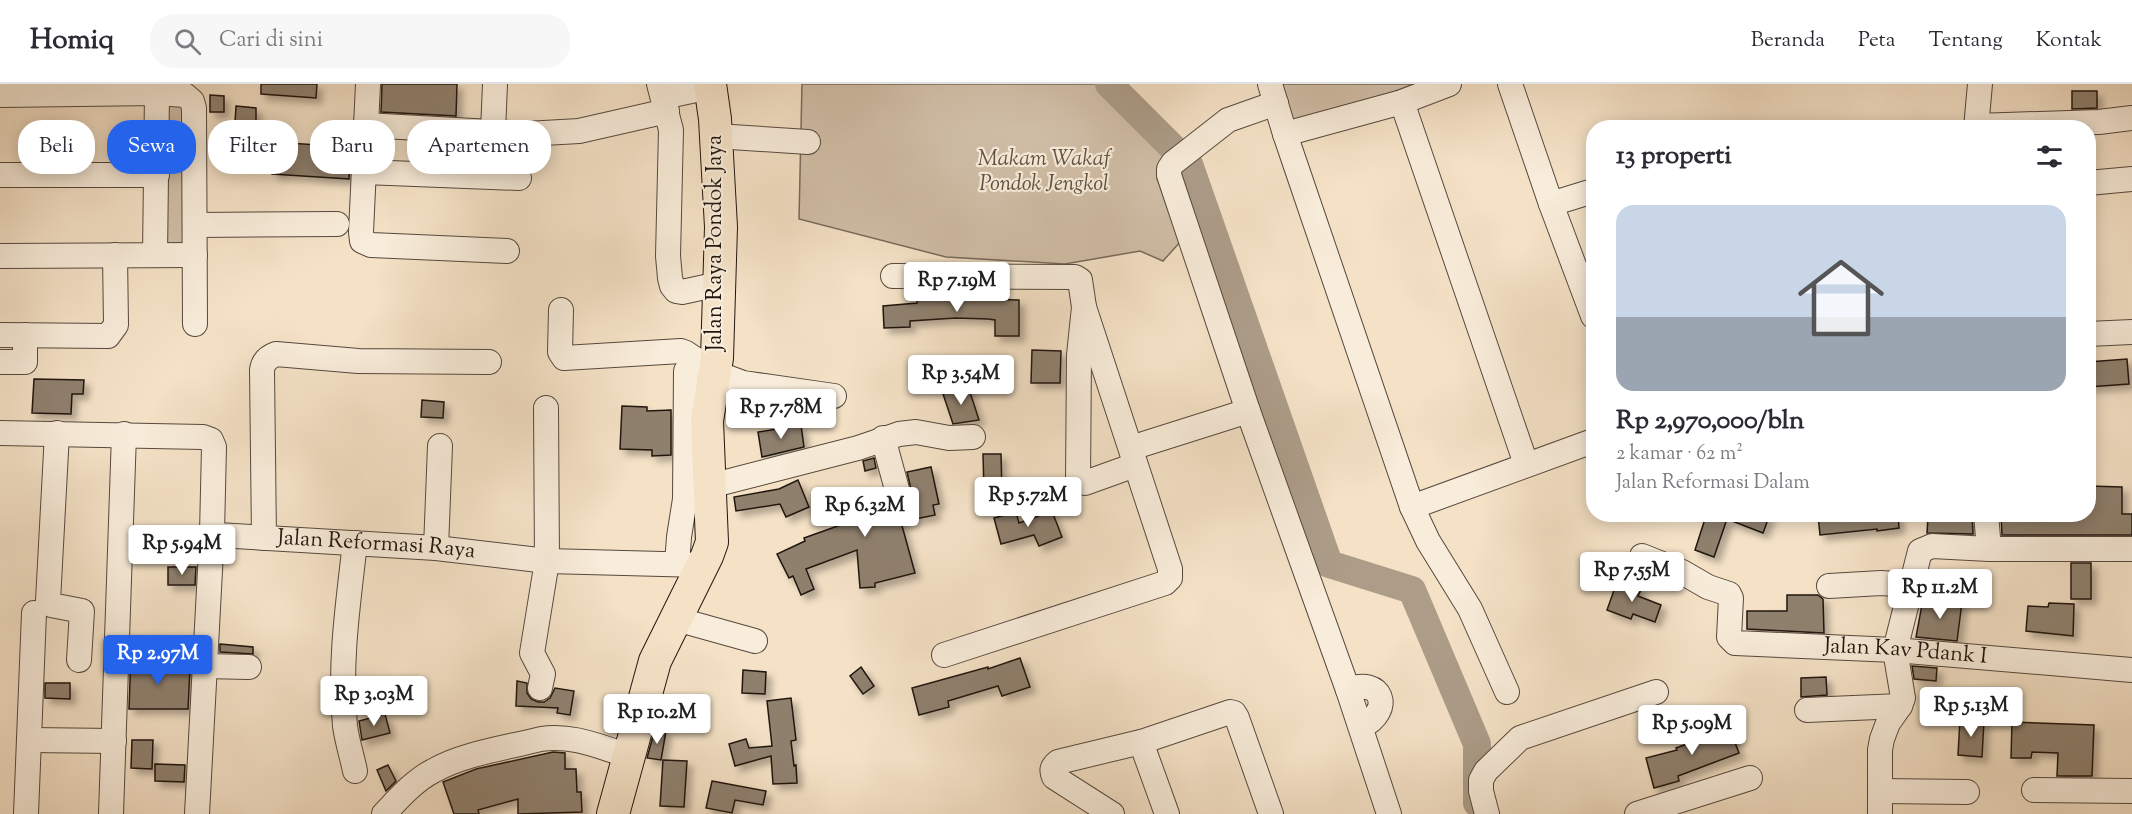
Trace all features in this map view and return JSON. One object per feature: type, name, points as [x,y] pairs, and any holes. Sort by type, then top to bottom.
[{"type":"main road","name":"Jalan Raya Pondok Jaya","points":[[618,813],[629,756],[652,671],[676,619],[695,562],[712,542],[706,366],[719,284],[721,228],[716,136],[710,86]]},
{"type":"street","points":[[365,120],[368,84]]},
{"type":"street","points":[[493,120],[495,84]]},
{"type":"street","points":[[1285,134],[1402,102],[1449,84]]},
{"type":"street","points":[[1510,84],[1551,204],[1586,296]]},
{"type":"street","points":[[1977,120],[1980,84]]},
{"type":"street","points":[[551,133],[579,131],[663,97],[710,86]]},
{"type":"street","points":[[0,95],[148,90],[185,95],[192,101],[194,108],[195,324]]},
{"type":"street","points":[[148,90],[156,175],[155,255]]},
{"type":"street","points":[[1389,814],[1360,727],[1375,718],[1381,707],[1381,700],[1377,692],[1368,687],[1357,686],[1348,690],[1248,411],[1169,175],[1169,169],[1173,163],[1216,128],[1273,93],[1412,507],[1428,541],[1470,609],[1507,692]]},
{"type":"street","points":[[663,97],[671,139],[668,256],[672,286],[676,291],[682,292],[719,284]]},
{"type":"street","points":[[1402,102],[1526,464]]},
{"type":"street","points":[[2096,122],[2132,118]]},
{"type":"street","points":[[716,136],[807,142]]},
{"type":"street","points":[[395,173],[519,178]]},
{"type":"street","points":[[364,174],[362,242],[371,245],[507,251]]},
{"type":"street","points":[[0,175],[156,175]]},
{"type":"street","points":[[2096,182],[2132,179]]},
{"type":"street","points":[[1551,204],[1586,193]]},
{"type":"street","points":[[195,225],[337,224]]},
{"type":"street","points":[[0,335],[108,336],[116,325],[115,255]]},
{"type":"street","points":[[0,256],[195,255]]},
{"type":"street","points":[[893,276],[1075,277],[1080,280],[1084,307],[1079,356],[1078,480],[1084,483],[1133,456],[1248,411]]},
{"type":"street","points":[[944,655],[1165,584],[1170,578],[1170,569],[1084,307]]},
{"type":"street","points":[[561,310],[560,352],[564,358],[681,351],[706,366],[743,383],[834,396]]},
{"type":"street","points":[[2096,334],[2132,332]]},
{"type":"street","points":[[0,362],[25,362],[25,335]]},
{"type":"street","points":[[264,538],[262,370],[269,357],[276,354],[358,361],[489,362]]},
{"type":"street","points":[[695,562],[679,537],[685,499],[686,371],[706,366]]},
{"type":"street","points":[[540,688],[543,674],[532,653],[547,561],[546,408]]},
{"type":"street","points":[[710,486],[858,448],[883,438],[916,432],[949,438],[973,437]]},
{"type":"street","points":[[0,433],[124,434],[203,437],[211,440],[214,447],[212,533],[197,814]]},
{"type":"street","points":[[57,433],[48,601],[51,605],[82,611],[79,660]]},
{"type":"street","points":[[111,814],[124,434]]},
{"type":"street","points":[[883,438],[901,504]]},
{"type":"street","points":[[1412,507],[1586,443]]},
{"type":"street","points":[[436,548],[440,446]]},
{"type":"street","points":[[1987,522],[1989,549]]},
{"type":"street","name":"Jalan Reformasi Raya","points":[[212,533],[217,536],[436,548],[547,561],[695,562]]},
{"type":"street","points":[[355,543],[343,640],[345,728],[355,771]]},
{"type":"street","points":[[1968,792],[1880,802],[1882,739],[1888,723],[1903,698],[1895,650],[1918,555],[1926,548],[2132,549]]},
{"type":"street","name":"Jalan Kav Pdank I","points":[[1642,556],[1682,572],[1708,587],[1729,594],[1731,598],[1729,640],[1735,643],[1895,650],[2132,670]]},
{"type":"street","points":[[1829,586],[1881,583],[1911,585]]},
{"type":"street","points":[[26,814],[34,613]]},
{"type":"street","points":[[676,619],[755,641]]},
{"type":"street","points":[[204,666],[249,668]]},
{"type":"street","points":[[1487,814],[1481,791],[1481,780],[1486,771],[1520,738],[1656,692]]},
{"type":"street","points":[[1807,710],[1900,706]]},
{"type":"street","points":[[1112,814],[1054,777],[1053,766],[1058,762],[1141,741],[1227,712],[1234,713],[1271,814]]},
{"type":"street","points":[[384,814],[409,788],[431,772],[452,761],[541,739],[569,737],[629,756]]},
{"type":"street","points":[[30,740],[114,741]]},
{"type":"street","points":[[1141,741],[1167,814]]},
{"type":"street","points":[[1637,814],[1750,778]]},
{"type":"street","points":[[2034,790],[2132,791]]},
{"type":"green space","name":"Makam Wakaf Pondok Jengkol","points":[[802,84],[1112,84],[1177,141],[1157,178],[1181,241],[1163,261],[1140,251],[1065,264],[946,257],[799,219]]},
{"type":"green space","points":[[1270,84],[1414,84],[1285,134]]},
{"type":"green space","points":[[167,102],[188,102],[188,120],[167,120]]},
{"type":"green space","points":[[165,174],[188,174],[188,247],[168,247],[164,241]]},
{"type":"building","points":[[261,84],[317,84],[316,98],[261,94]]},
{"type":"building","points":[[382,84],[457,84],[456,116],[381,112]]},
{"type":"building","points":[[2072,91],[2097,91],[2097,108],[2072,109]]},
{"type":"building","points":[[210,95],[224,96],[224,112],[210,112]]},
{"type":"building","points":[[236,106],[256,108],[256,120],[235,120]]},
{"type":"building","points":[[298,144],[310,144],[310,174],[349,174],[349,179],[272,174],[298,174]]},
{"type":"building","points":[[943,297],[1019,300],[1019,336],[995,336],[995,320],[988,319],[956,318],[910,321],[910,327],[884,328],[883,306],[917,303],[917,299]]},
{"type":"building","points":[[1032,350],[1061,351],[1060,383],[1031,383]]},
{"type":"building","points":[[2127,359],[2129,384],[2096,386],[2096,361]]},
{"type":"building","points":[[34,379],[84,380],[83,394],[72,394],[71,414],[32,413]]},
{"type":"building","points":[[968,386],[979,420],[953,424],[943,394]]},
{"type":"building","points":[[422,400],[444,402],[443,418],[421,417]]},
{"type":"building","points":[[622,406],[647,407],[647,411],[671,410],[671,455],[652,456],[652,450],[620,449]]},
{"type":"building","points":[[801,425],[804,447],[762,457],[758,432]]},
{"type":"building","points":[[983,454],[1001,454],[1002,492],[984,493]]},
{"type":"building","points":[[874,458],[876,468],[865,471],[863,461]]},
{"type":"building","points":[[931,467],[939,504],[933,505],[935,515],[901,522],[915,573],[875,583],[875,587],[860,588],[857,550],[806,569],[814,589],[801,595],[793,576],[789,578],[777,554],[805,541],[804,538],[846,523],[842,504],[884,497],[891,514],[898,518],[905,518],[915,507],[907,472]]},
{"type":"building","points":[[798,480],[809,507],[786,517],[780,504],[736,511],[734,497],[779,489]]},
{"type":"building","points":[[2096,486],[2122,487],[2122,514],[2132,514],[2132,535],[2002,535],[2001,522],[2096,522]]},
{"type":"building","points":[[1052,511],[1062,537],[1039,546],[1034,535],[1001,544],[994,518],[1016,512],[1019,523]]},
{"type":"building","points":[[1704,522],[1726,522],[1714,557],[1695,550]]},
{"type":"building","points":[[1735,522],[1767,522],[1763,533]]},
{"type":"building","points":[[1819,522],[1899,522],[1899,528],[1820,535]]},
{"type":"building","points":[[1928,522],[1972,522],[1973,534],[1927,533]]},
{"type":"building","points":[[2071,563],[2091,563],[2091,599],[2071,599]]},
{"type":"building","points":[[168,567],[196,567],[195,585],[168,585]]},
{"type":"building","points":[[1618,579],[1642,588],[1638,596],[1661,605],[1655,622],[1633,614],[1631,619],[1607,610]]},
{"type":"building","points":[[1787,595],[1818,595],[1823,599],[1824,633],[1747,629],[1747,611],[1787,611]]},
{"type":"building","points":[[1923,599],[1962,602],[1957,641],[1916,637]]},
{"type":"building","points":[[2049,603],[2074,604],[2073,636],[2026,631],[2028,606],[2048,607]]},
{"type":"building","points":[[220,644],[253,647],[253,654],[220,652]]},
{"type":"building","points":[[131,654],[151,654],[150,667],[190,668],[188,709],[129,709]]},
{"type":"building","points":[[1020,658],[1030,687],[1002,696],[998,686],[948,701],[949,707],[919,715],[912,688],[988,667],[988,669]]},
{"type":"building","points":[[1912,666],[1937,668],[1936,681],[1914,679]]},
{"type":"building","points":[[861,667],[874,686],[863,694],[850,676]]},
{"type":"building","points":[[743,670],[766,672],[765,694],[742,693]]},
{"type":"building","points":[[1826,677],[1827,695],[1801,697],[1801,678]]},
{"type":"building","points":[[517,681],[527,683],[527,693],[531,699],[538,702],[544,702],[550,698],[555,688],[574,691],[570,715],[557,713],[558,708],[516,706]]},
{"type":"building","points":[[45,683],[70,683],[70,699],[45,698]]},
{"type":"building","points":[[1978,688],[1999,688],[1998,714],[1977,714]]},
{"type":"building","points":[[791,698],[796,740],[791,741],[797,783],[773,784],[771,756],[735,766],[729,744],[746,739],[749,748],[772,746],[767,701]]},
{"type":"building","points":[[385,714],[390,733],[362,740],[359,721]]},
{"type":"building","points":[[1960,719],[1984,721],[1982,757],[1958,755]]},
{"type":"building","points":[[2012,722],[2094,725],[2092,776],[2057,776],[2058,753],[2032,752],[2031,758],[2011,758]]},
{"type":"building","points":[[1728,724],[1739,753],[1678,776],[1679,781],[1654,788],[1646,758],[1677,750],[1676,748],[1698,740],[1696,736]]},
{"type":"building","points":[[655,729],[666,731],[661,760],[647,758]]},
{"type":"building","points":[[132,740],[153,740],[152,769],[131,768]]},
{"type":"building","points":[[553,752],[565,753],[565,769],[576,769],[577,792],[581,792],[582,812],[518,814],[518,799],[478,810],[479,814],[454,814],[443,782],[476,769]]},
{"type":"building","points":[[663,760],[687,761],[684,807],[660,806]]},
{"type":"building","points":[[155,764],[185,765],[184,782],[155,781]]},
{"type":"building","points":[[388,765],[396,781],[386,791],[377,770]]},
{"type":"building","points":[[712,781],[766,791],[763,805],[735,800],[732,813],[706,808]]},
{"type":"waterway","points":[[1109,84],[1189,164],[1329,564],[1412,590],[1477,744],[1477,803]]}]
